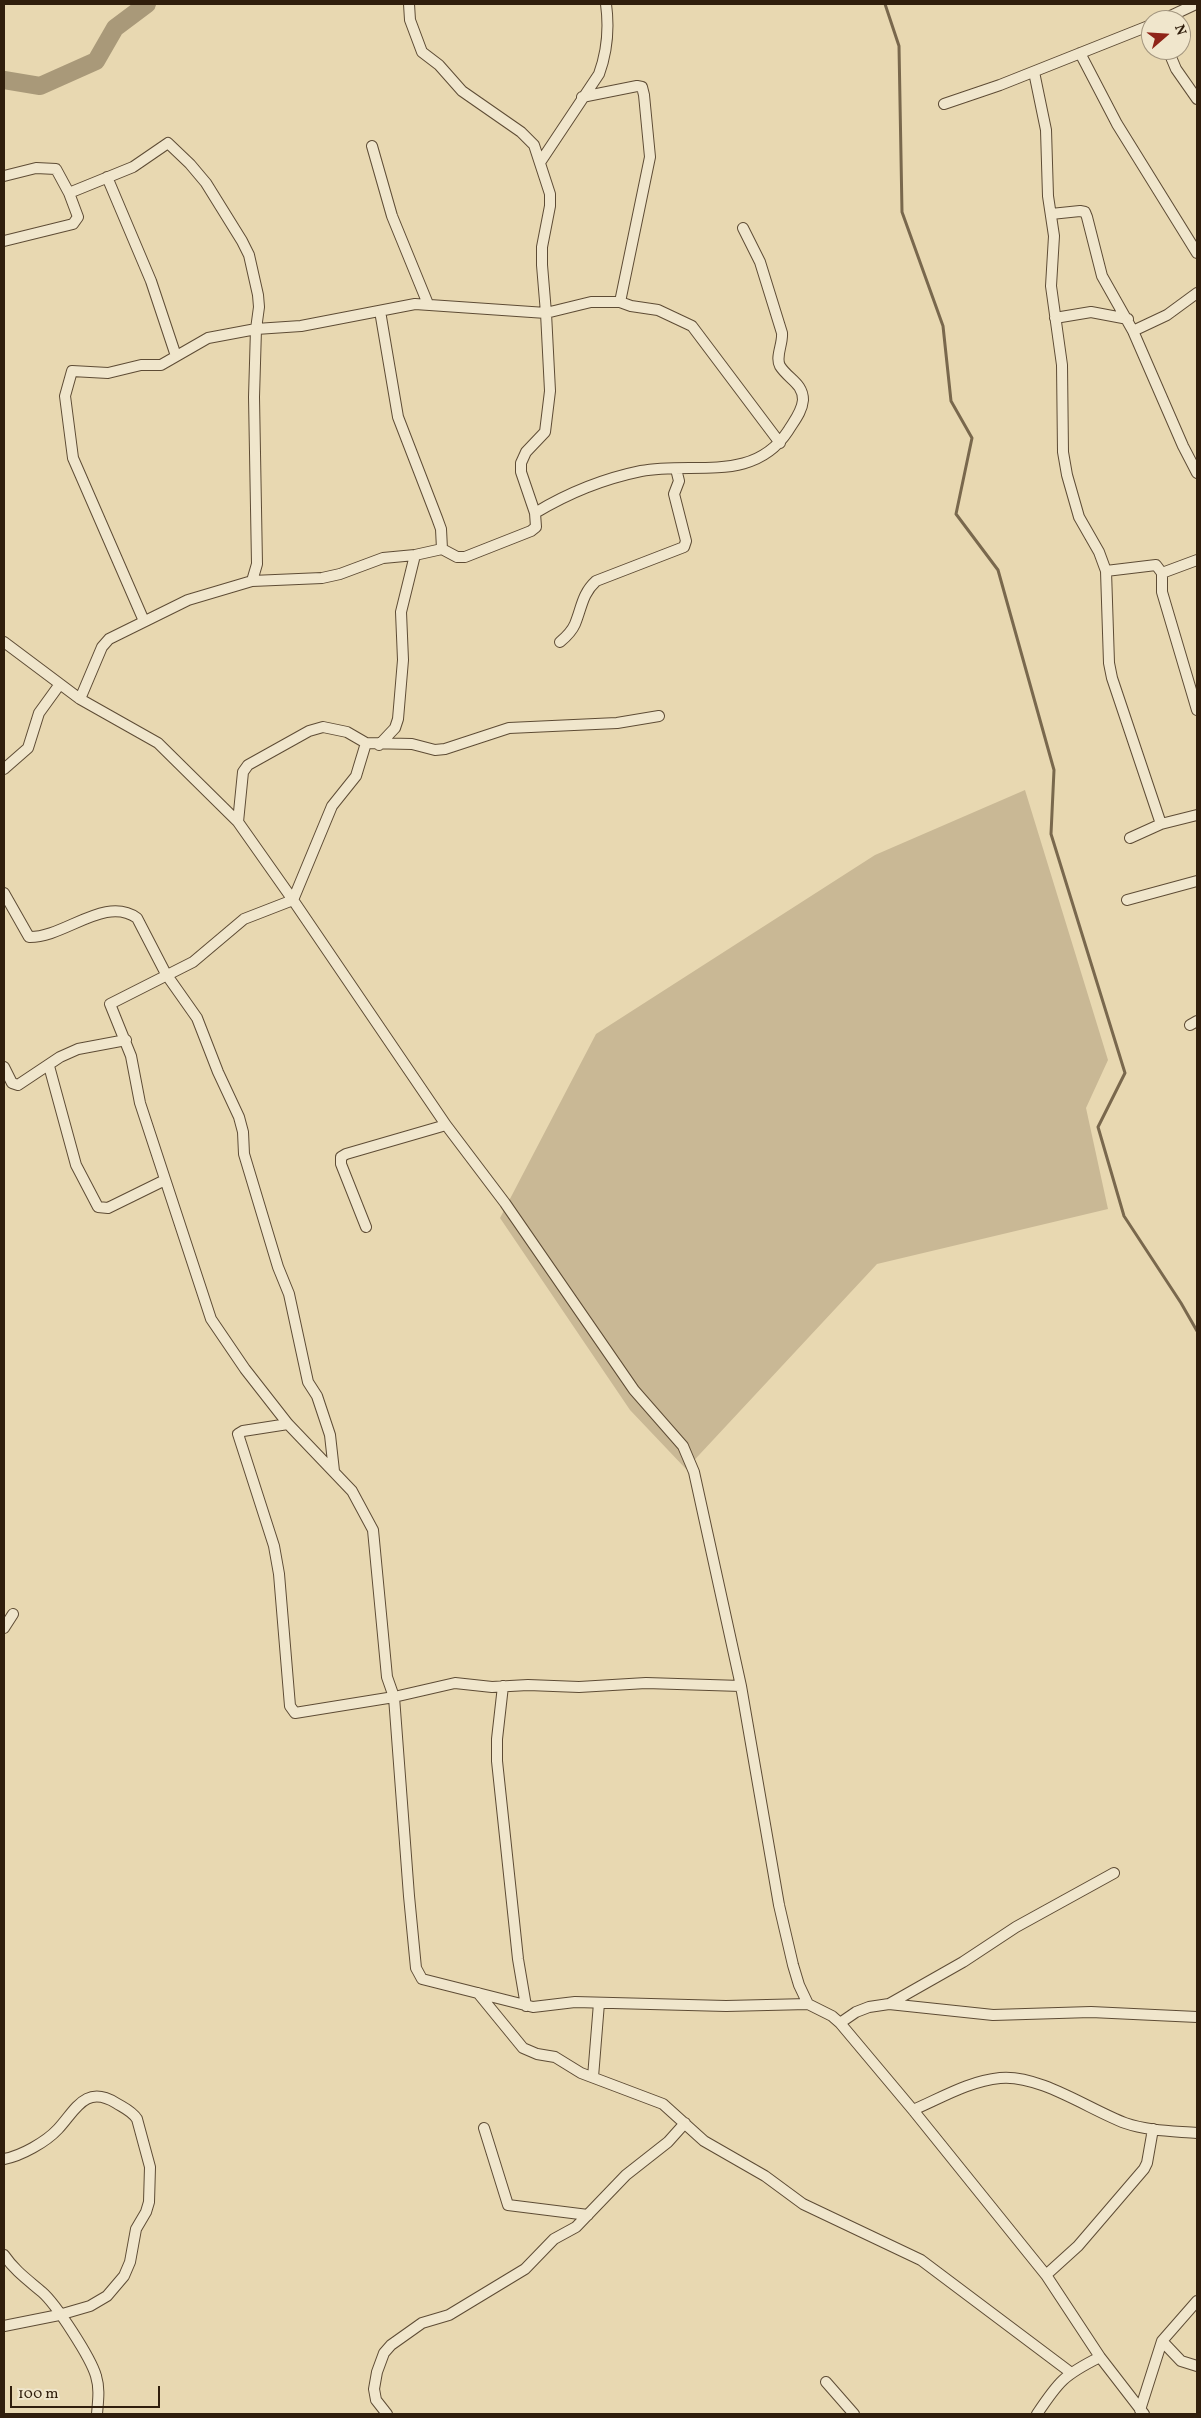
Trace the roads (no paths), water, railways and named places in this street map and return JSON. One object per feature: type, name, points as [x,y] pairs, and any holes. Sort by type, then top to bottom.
[{"type":"street","points":[[80,699],[102,647],[109,639],[199,595],[252,581],[322,578],[383,558],[415,555],[442,549],[456,557],[478,553],[530,532],[536,527],[535,513],[521,472],[521,463],[526,452],[542,436],[546,423],[550,391],[542,248],[550,206],[550,194],[541,161],[534,145],[521,132],[471,98],[439,65],[422,52],[410,20],[409,4]]},
{"type":"street","points":[[541,161],[599,74],[604,62],[608,21],[606,4]]},
{"type":"street","points":[[1183,10],[1196,4]]},
{"type":"street","points":[[944,104],[1034,72],[1141,29]]},
{"type":"street","points":[[1080,53],[1117,124],[1197,253]]},
{"type":"street","points":[[1172,60],[1176,69],[1197,99]]},
{"type":"street","points":[[1034,72],[1046,130],[1054,236],[1051,286],[1062,365],[1062,452],[1066,476],[1079,517],[1106,571],[1112,678],[1161,824]]},
{"type":"street","points":[[582,97],[637,86],[642,88],[644,95],[650,157],[620,302]]},
{"type":"street","points":[[69,192],[133,167],[164,144],[171,144],[206,183],[249,255],[259,307],[256,329],[254,397],[257,564],[252,581]]},
{"type":"street","points":[[372,146],[392,216],[428,304]]},
{"type":"street","points":[[4,176],[36,168],[56,168],[69,192],[78,217],[73,224],[4,241]]},
{"type":"street","points":[[107,178],[152,281],[176,356]]},
{"type":"street","points":[[1051,214],[1084,212],[1102,276],[1134,331],[1183,446],[1197,473]]},
{"type":"street","points":[[535,513],[564,495],[595,484],[642,471],[712,469],[733,466],[770,452],[780,443],[800,412],[803,400],[801,388],[780,367],[778,359],[783,340],[782,333],[760,262],[743,228]]},
{"type":"street","points":[[1134,331],[1167,315],[1197,293]]},
{"type":"street","points":[[144,621],[73,458],[64,396],[72,371],[108,373],[141,365],[161,365],[208,338],[256,329],[301,326],[415,304],[546,313],[591,302],[620,302],[631,306],[658,310],[692,326],[780,443]]},
{"type":"street","points":[[380,311],[398,417],[441,529],[442,549]]},
{"type":"street","points":[[1055,318],[1091,312],[1128,319]]},
{"type":"street","points":[[560,642],[575,625],[581,600],[588,589],[596,582],[684,547],[686,541],[674,494],[679,481],[676,469]]},
{"type":"street","points":[[380,745],[396,728],[398,719],[403,660],[401,612],[415,555]]},
{"type":"street","points":[[1162,573],[1197,560]]},
{"type":"street","points":[[1106,571],[1135,569],[1151,564],[1156,565],[1162,573],[1162,592],[1197,710]]},
{"type":"street","points":[[4,642],[80,699],[158,743],[238,822],[446,1125],[505,1203],[634,1390],[688,1455],[694,1472],[741,1686],[783,1925],[799,1985],[808,2004]]},
{"type":"street","points":[[4,769],[28,748],[39,713],[60,684]]},
{"type":"street","points":[[238,822],[243,772],[248,765],[309,731],[323,727],[347,732],[366,743],[380,745],[412,744],[435,750],[445,749],[509,728],[617,723],[659,716]]},
{"type":"street","points":[[366,743],[356,776],[332,806],[293,900],[244,919],[192,962],[110,1004],[126,1040],[140,1103],[211,1319],[245,1369],[288,1424],[352,1491],[373,1530],[388,1677],[394,1697],[416,1968],[422,1979],[526,2006],[575,2002],[726,2006],[808,2004],[832,2016],[913,2110],[1046,2275],[1100,2357],[1142,2412]]},
{"type":"street","points":[[1130,838],[1161,824],[1197,815]]},
{"type":"street","points":[[1127,900],[1196,882]]},
{"type":"street","points":[[4,892],[29,938],[59,932],[98,913],[132,914],[137,918],[166,974],[197,1018],[218,1072],[239,1117],[243,1132],[244,1154],[278,1267],[289,1294],[308,1382],[317,1396],[330,1435],[334,1471]]},
{"type":"street","points":[[4,1067],[15,1085],[49,1066],[60,1057],[78,1049],[126,1040]]},
{"type":"street","points":[[49,1066],[76,1165],[98,1207],[108,1208],[165,1180]]},
{"type":"street","points":[[366,1227],[341,1164],[341,1158],[346,1154],[446,1125]]},
{"type":"street","points":[[288,1424],[242,1431],[238,1434],[274,1546],[279,1574],[290,1706],[295,1713],[394,1697],[446,1684],[579,1687],[646,1683],[741,1686]]},
{"type":"street","points":[[4,1628],[13,1614]]},
{"type":"street","points":[[503,1686],[497,1761],[518,1958],[526,2006]]},
{"type":"street","points":[[889,2004],[963,1962],[1016,1927],[1114,1873]]},
{"type":"street","points":[[478,1994],[522,2048],[537,2054],[555,2057],[582,2073],[663,2104],[704,2141],[765,2176],[814,2210],[921,2260],[1070,2372]]},
{"type":"street","points":[[593,2077],[599,2003]]},
{"type":"street","points":[[840,2023],[856,2012],[869,2007],[889,2004],[993,2015],[1091,2012],[1197,2017]]},
{"type":"street","points":[[913,2110],[970,2085],[1002,2078],[1039,2085],[1080,2101],[1122,2122],[1153,2129],[1197,2133]]},
{"type":"street","points":[[4,2159],[31,2148],[57,2130],[73,2108],[94,2096],[108,2098],[133,2113],[137,2119],[150,2167],[149,2202],[136,2230],[130,2262],[124,2276],[107,2296],[90,2306],[59,2315],[4,2326]]},
{"type":"street","points":[[387,2414],[376,2400],[374,2389],[377,2372],[384,2353],[391,2345],[422,2323],[449,2315],[525,2269],[554,2239],[576,2227],[626,2175],[668,2142],[685,2122]]},
{"type":"street","points":[[484,2128],[508,2205],[588,2215]]},
{"type":"street","points":[[1046,2275],[1078,2246],[1144,2169],[1147,2163],[1153,2129]]},
{"type":"street","points":[[4,2255],[23,2278],[49,2299],[87,2357],[96,2375],[99,2391],[98,2414]]},
{"type":"street","points":[[1142,2412],[1162,2341],[1197,2301]]},
{"type":"street","points":[[1162,2341],[1182,2361],[1197,2366]]},
{"type":"street","points":[[1037,2414],[1050,2393],[1070,2372],[1100,2357]]},
{"type":"street","points":[[826,2382],[854,2414]]},
{"type":"waterway","points":[[4,80],[40,86],[96,61],[115,28],[147,4]]},
{"type":"waterway","points":[[885,4],[899,46],[902,212],[943,326],[951,401],[972,438],[956,514],[998,570],[1054,770],[1051,834],[1125,1073],[1098,1127],[1124,1216],[1197,1331]]}]
